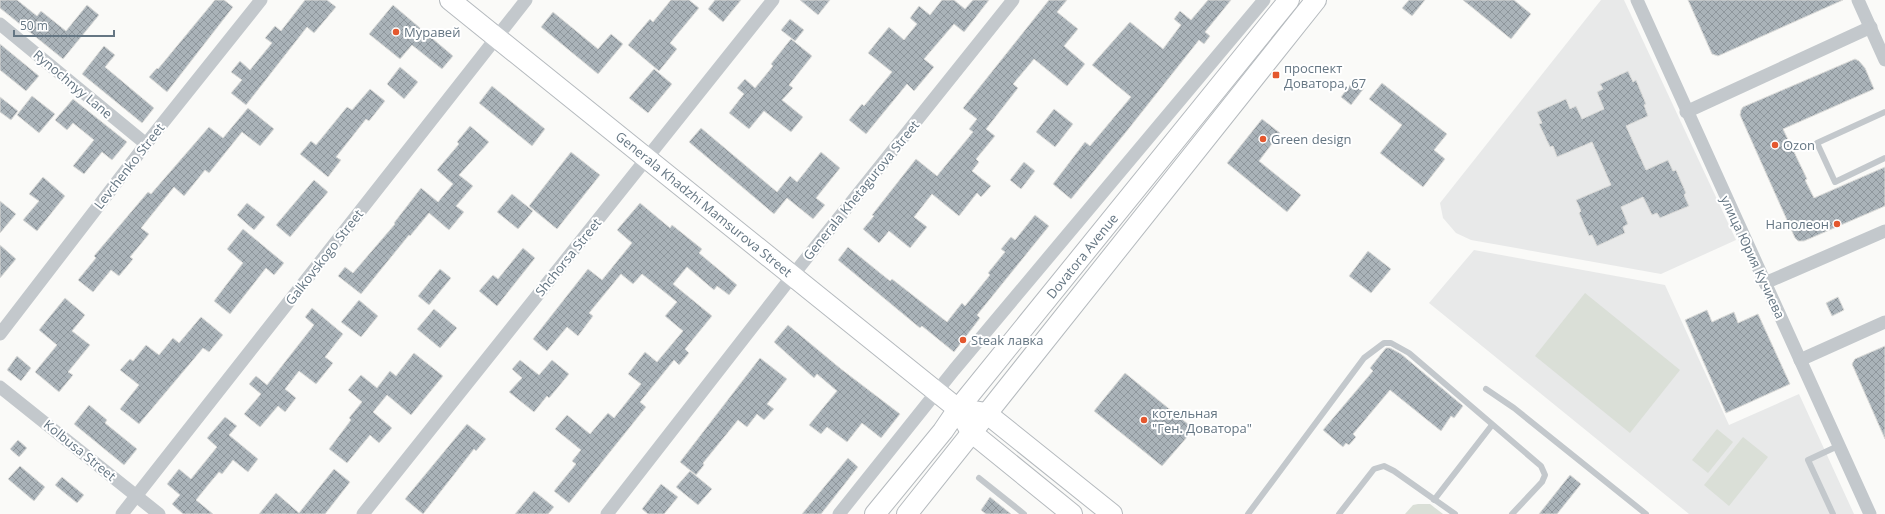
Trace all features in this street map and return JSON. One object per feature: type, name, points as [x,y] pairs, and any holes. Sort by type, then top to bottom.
[{"type":"main road","name":"Generala Khadzhi Mamsurova Street","points":[[450,0],[958,409],[971,432],[1072,514]]},
{"type":"main road","name":"Dovatora Avenue","points":[[875,514],[943,430],[958,409],[1289,0]]},
{"type":"main road","name":"Dovatora Avenue","points":[[907,514],[1316,0]]},
{"type":"main road","points":[[958,409],[986,413],[1112,514]]},
{"type":"street","name":"Levchenko Street","points":[[0,334],[146,144],[261,0]]},
{"type":"street","name":"Galkovskogo Street","points":[[122,514],[526,0]]},
{"type":"street","name":"Shchorsa Street","points":[[363,514],[773,0]]},
{"type":"street","name":"Generala Khetagurova Street","points":[[607,514],[793,275],[1013,0]]},
{"type":"street","name":"Dovatora Avenue","points":[[839,514],[936,391],[1264,0]]},
{"type":"street","name":"улица Юрия Кучиева","points":[[1637,0],[1686,112],[1870,514]]},
{"type":"street","points":[[1858,0],[1885,60]]},
{"type":"street","name":"Rynochnyy Lane","points":[[0,24],[146,144]]},
{"type":"street","points":[[1686,112],[1871,27]]},
{"type":"street","points":[[1765,283],[1885,231]]},
{"type":"street","points":[[1800,360],[1885,322]]},
{"type":"street","name":"Kolbusa Street","points":[[0,387],[159,514]]},
{"type":"lane","points":[[1885,112],[1817,144],[1835,182],[1885,158]]},
{"type":"lane","points":[[1248,514],[1364,358],[1384,343],[1391,343],[1408,353],[1541,466],[1545,475],[1542,482],[1512,514]]},
{"type":"lane","points":[[1486,389],[1514,408],[1646,514]]},
{"type":"lane","points":[[1434,500],[1492,425]]},
{"type":"lane","points":[[1833,514],[1808,460],[1838,446]]},
{"type":"lane","points":[[1339,514],[1374,469],[1384,466],[1394,471],[1455,514]]},
{"type":"lane","points":[[979,478],[1024,514]]},
{"type":"shaded area","points":[[1601,0],[1624,0],[1736,240],[1661,274],[1471,240],[1456,233],[1443,218],[1440,203]]},
{"type":"shaded area","points":[[1474,250],[1665,285],[1729,425],[1799,394],[1854,514],[1689,514],[1429,303]]},
{"type":"shaded area","points":[[1585,293],[1680,370],[1630,433],[1535,356]]},
{"type":"shaded area","points":[[1717,429],[1733,442],[1708,473],[1692,460]]},
{"type":"shaded area","points":[[1743,437],[1768,457],[1729,506],[1704,485]]},
{"type":"shaded area","points":[[1430,504],[1443,514],[1405,514],[1413,505]]},
{"type":"building","points":[[0,0],[17,0],[37,16],[41,11],[66,31],[87,5],[99,15],[63,59],[0,8]]},
{"type":"building","points":[[215,0],[224,0],[233,7],[167,92],[149,77],[157,68],[158,69]]},
{"type":"building","points":[[305,0],[327,0],[336,7],[314,33],[307,27],[246,105],[231,93],[242,80],[231,72],[240,61],[250,70],[272,43],[265,38],[275,26],[281,31]]},
{"type":"building","points":[[671,0],[689,0],[699,8],[670,43],[677,49],[659,71],[628,45],[650,19],[653,22]]},
{"type":"building","points":[[715,0],[741,0],[723,22],[708,9]]},
{"type":"building","points":[[800,0],[830,0],[818,15]]},
{"type":"building","points":[[942,0],[954,0],[965,9],[973,0],[989,0],[964,32],[954,24],[924,59],[934,67],[914,91],[907,84],[866,134],[849,120],[862,104],[864,106],[892,72],[868,53],[889,27],[904,40],[917,24],[910,18],[919,6],[930,15]]},
{"type":"building","points":[[1049,0],[1067,0],[1057,12],[1078,29],[1064,46],[1085,64],[1067,86],[1034,59],[1013,84],[1018,88],[986,129],[995,136],[976,159],[979,162],[972,171],[991,186],[981,197],[977,193],[959,216],[932,194],[914,217],[927,227],[910,248],[889,231],[879,243],[863,229],[874,216],[872,215],[916,159],[937,176],[973,132],[969,129],[977,119],[963,108]]},
{"type":"building","points":[[1208,0],[1231,0],[1205,32],[1210,36],[1204,44],[1199,40],[1071,199],[1053,184],[1085,142],[1090,146],[1131,97],[1092,65],[1130,22],[1163,49],[1181,25],[1174,19],[1180,11],[1191,20]]},
{"type":"building","points":[[1409,0],[1425,0],[1412,16],[1402,8]]},
{"type":"building","points":[[1463,0],[1514,0],[1531,14],[1511,39]]},
{"type":"building","points":[[1688,0],[1843,0],[1718,56],[1712,54]]},
{"type":"building","name":"Муравей","points":[[393,5],[453,56],[442,69],[412,45],[400,59],[369,34]]},
{"type":"building","points":[[553,12],[598,49],[611,34],[623,44],[598,74],[541,27]]},
{"type":"building","points":[[790,19],[804,30],[795,41],[781,30]]},
{"type":"building","points":[[791,39],[812,56],[789,85],[793,88],[782,100],[803,117],[791,132],[764,111],[749,129],[729,113],[744,94],[737,88],[745,79],[755,88],[773,66],[771,64]]},
{"type":"building","points":[[0,44],[39,76],[26,91],[0,70]]},
{"type":"building","points":[[104,46],[115,55],[105,67],[154,108],[142,123],[82,74]]},
{"type":"building","points":[[1855,59],[1865,68],[1874,89],[1783,129],[1807,179],[1805,180],[1814,198],[1885,167],[1885,206],[1804,241],[1798,241],[1795,238],[1740,115],[1741,110],[1743,107]]},
{"type":"building","points":[[400,67],[418,82],[404,99],[387,84]]},
{"type":"building","points":[[654,69],[672,84],[648,113],[629,98]]},
{"type":"building","points":[[1628,71],[1633,82],[1636,80],[1646,104],[1644,105],[1648,116],[1626,126],[1646,170],[1668,160],[1673,171],[1676,170],[1686,193],[1684,195],[1689,206],[1660,218],[1657,213],[1652,215],[1643,197],[1621,207],[1628,224],[1623,227],[1625,233],[1597,246],[1592,235],[1589,236],[1579,213],[1581,211],[1576,200],[1611,185],[1592,142],[1557,157],[1553,146],[1550,147],[1539,124],[1542,123],[1537,112],[1566,99],[1570,109],[1576,106],[1582,119],[1604,109],[1597,92],[1603,89],[1600,84]]},
{"type":"building","points":[[1353,81],[1364,88],[1351,105],[1341,97]]},
{"type":"building","points":[[1382,83],[1447,134],[1434,150],[1445,159],[1423,187],[1380,153],[1402,125],[1369,99]]},
{"type":"building","points":[[492,86],[545,129],[532,146],[479,103]]},
{"type":"building","points":[[370,89],[385,101],[369,121],[366,119],[336,157],[341,160],[328,177],[300,154],[311,141],[316,145],[347,107],[352,110]]},
{"type":"building","points":[[32,96],[55,114],[39,133],[17,115]]},
{"type":"building","points":[[0,97],[18,111],[11,120],[0,112]]},
{"type":"building","points":[[73,99],[127,142],[112,160],[102,152],[84,174],[73,166],[94,140],[73,123],[67,130],[55,120]]},
{"type":"building","points":[[248,108],[274,129],[260,146],[242,132],[209,173],[205,170],[184,196],[174,187],[141,228],[149,234],[130,257],[133,259],[119,276],[111,270],[93,292],[78,280],[96,258],[94,256],[148,192],[151,194],[209,127],[223,138]]},
{"type":"building","points":[[1054,109],[1073,124],[1055,147],[1036,132]]},
{"type":"building","points":[[1262,119],[1280,133],[1259,161],[1301,195],[1287,212],[1227,163]]},
{"type":"building","points":[[470,126],[489,142],[459,175],[473,186],[456,206],[464,212],[449,230],[429,213],[361,294],[338,276],[345,267],[353,273],[395,224],[394,223],[421,188],[438,202],[453,184],[437,170],[459,144],[457,142]]},
{"type":"building","points":[[701,128],[777,192],[790,176],[797,182],[821,152],[840,168],[816,198],[825,205],[813,219],[787,198],[774,214],[689,142]]},
{"type":"building","points":[[571,152],[600,175],[557,229],[529,206]]},
{"type":"building","points":[[1024,162],[1035,171],[1021,189],[1010,180]]},
{"type":"building","points":[[43,177],[65,196],[37,231],[23,220],[39,201],[29,194]]},
{"type":"building","points":[[314,180],[328,192],[290,237],[276,225]]},
{"type":"building","points":[[512,194],[533,211],[518,229],[497,212]]},
{"type":"building","points":[[0,201],[16,214],[0,233]]},
{"type":"building","points":[[247,203],[265,217],[254,230],[237,215]]},
{"type":"building","points":[[640,203],[670,228],[672,225],[702,249],[699,253],[737,285],[729,295],[717,286],[714,290],[687,267],[673,284],[712,316],[685,349],[689,353],[679,365],[674,360],[640,402],[646,407],[569,503],[554,491],[576,464],[572,461],[581,450],[555,429],[567,415],[590,434],[608,413],[614,418],[641,384],[628,374],[645,352],[657,362],[683,331],[665,316],[677,302],[642,274],[633,284],[621,274],[589,313],[593,316],[578,336],[567,327],[547,351],[533,339],[588,269],[602,280],[632,243],[617,230]]},
{"type":"building","points":[[1035,215],[1049,226],[977,315],[980,318],[954,352],[922,326],[920,328],[838,260],[848,247],[890,281],[892,279],[947,322],[962,303],[965,306],[990,275],[988,273],[1005,252],[1001,249],[1011,237],[1015,240]]},
{"type":"building","points":[[243,229],[284,263],[274,275],[266,268],[230,314],[214,301],[243,263],[227,249]]},
{"type":"building","points":[[0,245],[16,259],[0,278]]},
{"type":"building","points":[[523,248],[535,258],[497,306],[479,291],[493,275],[498,279]]},
{"type":"building","points":[[1368,251],[1391,269],[1371,293],[1349,276]]},
{"type":"building","points":[[440,269],[451,278],[429,305],[418,296]]},
{"type":"building","points":[[1838,297],[1844,310],[1832,316],[1826,303]]},
{"type":"building","points":[[65,298],[85,315],[72,331],[90,345],[68,372],[73,375],[59,392],[35,372],[57,345],[39,330]]},
{"type":"building","points":[[359,300],[378,316],[361,337],[341,322]]},
{"type":"building","points":[[312,308],[343,334],[325,357],[333,363],[316,384],[299,371],[285,389],[296,398],[285,412],[278,406],[260,427],[244,414],[261,394],[249,384],[256,376],[267,385],[314,325],[305,317]]},
{"type":"building","points":[[434,309],[457,328],[440,348],[417,329]]},
{"type":"building","points":[[1707,310],[1712,322],[1734,312],[1738,323],[1758,314],[1790,384],[1726,413],[1685,320]]},
{"type":"building","points":[[201,317],[223,335],[209,352],[203,348],[139,424],[120,409],[139,385],[120,370],[130,359],[133,361],[146,345],[159,355],[173,338],[179,343]]},
{"type":"building","points":[[788,325],[841,369],[900,414],[881,438],[862,423],[847,442],[827,427],[821,434],[809,425],[837,391],[817,374],[814,378],[774,342]]},
{"type":"building","points":[[1885,346],[1885,439],[1852,364],[1855,359]]},
{"type":"building","points":[[1386,348],[1390,348],[1401,354],[1463,406],[1454,418],[1451,416],[1441,431],[1390,390],[1353,434],[1356,437],[1349,445],[1346,443],[1343,447],[1323,430],[1373,371],[1370,368]]},
{"type":"building","points":[[414,353],[443,376],[411,415],[387,395],[373,412],[392,428],[379,443],[370,435],[347,463],[329,449],[351,420],[349,418],[362,402],[348,390],[361,375],[377,388],[390,371],[396,376]]},
{"type":"building","points":[[17,356],[31,368],[21,381],[7,370]]},
{"type":"building","points":[[760,358],[787,379],[767,404],[774,409],[764,420],[757,414],[747,427],[738,420],[703,463],[704,465],[696,475],[680,462]]},
{"type":"building","points":[[520,360],[539,375],[552,360],[569,374],[549,398],[547,396],[534,412],[509,392],[522,378],[512,369]]},
{"type":"building","name":"котельная \"Ген. Доватора\"","points":[[1125,373],[1194,429],[1162,466],[1094,411]]},
{"type":"building","points":[[89,405],[107,420],[105,423],[137,449],[124,465],[74,424]]},
{"type":"building","points":[[225,417],[237,426],[229,435],[258,459],[248,472],[233,460],[222,474],[219,472],[208,485],[196,500],[213,514],[183,514],[172,504],[180,495],[167,484],[179,469],[191,479],[217,447],[207,438]]},
{"type":"building","points":[[467,424],[486,439],[476,451],[474,449],[423,514],[405,499]]},
{"type":"building","points":[[18,440],[27,448],[19,457],[10,449]]},
{"type":"building","points":[[848,458],[858,467],[821,514],[802,514]]},
{"type":"building","points":[[20,466],[45,487],[34,501],[8,479]]},
{"type":"building","points":[[334,469],[350,482],[325,514],[259,514],[276,493],[299,513]]},
{"type":"building","points":[[690,471],[712,489],[698,505],[676,487]]},
{"type":"building","points":[[1570,475],[1581,484],[1557,514],[1539,514]]},
{"type":"building","points":[[62,477],[84,495],[77,503],[55,485]]},
{"type":"building","points":[[661,484],[678,497],[664,514],[648,514],[642,509]]},
{"type":"building","points":[[534,491],[554,507],[548,514],[515,514]]},
{"type":"building","points":[[990,497],[1011,514],[986,514],[981,510]]},
{"type":"place","name":"Муравей","points":[[396,32]]},
{"type":"place","name":"проспект Доватора, 67","points":[[1276,75]]},
{"type":"place","name":"Green design","points":[[1263,139]]},
{"type":"place","name":"Ozon","points":[[1775,145]]},
{"type":"place","name":"Наполеон","points":[[1837,224]]},
{"type":"place","name":"Steak лавка","points":[[963,340]]},
{"type":"place","name":"котельная \"Ген. Доватора\"","points":[[1144,420]]}]
